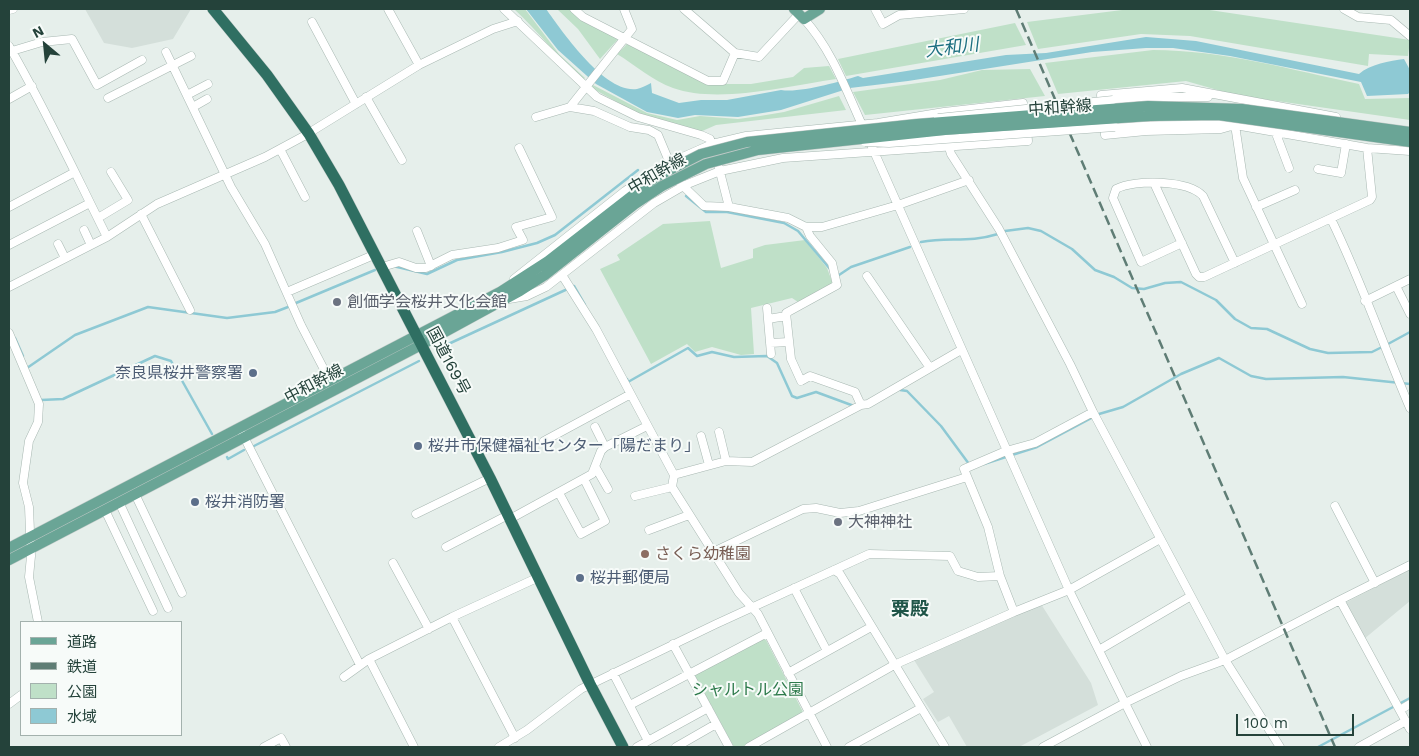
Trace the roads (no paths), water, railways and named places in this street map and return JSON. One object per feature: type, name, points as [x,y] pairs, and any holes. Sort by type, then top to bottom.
[{"type":"highway","name":"国道169号","points":[[213,9],[267,76],[309,134],[376,254],[490,478],[590,684],[623,747]]},
{"type":"main road","points":[[799,14],[820,9]]},
{"type":"main road","name":"中和幹線","points":[[502,296],[656,177],[684,161],[722,147],[790,136],[887,126],[1040,113],[1184,106],[1242,109],[1381,130],[1410,132]]},
{"type":"main road","name":"中和幹線","points":[[9,548],[242,433],[545,275],[629,208],[662,186],[689,171],[740,154],[843,140],[945,130],[1184,114],[1244,118],[1410,142]]},
{"type":"main road","name":"中和幹線","points":[[9,560],[135,494],[330,381],[419,341]]},
{"type":"street","points":[[9,10],[13,9]]},
{"type":"street","points":[[388,9],[419,65]]},
{"type":"street","points":[[504,9],[587,84],[597,97],[653,122],[702,135],[710,140],[729,207]]},
{"type":"street","points":[[574,9],[582,17],[623,40],[708,81],[723,81],[735,54]]},
{"type":"street","points":[[570,107],[632,28],[624,9]]},
{"type":"street","points":[[684,9],[735,54],[759,57],[799,14],[819,36],[835,65],[874,151],[1069,590],[1147,747]]},
{"type":"street","points":[[875,9],[883,24],[899,15],[964,9]]},
{"type":"street","points":[[1344,9],[1358,17],[1391,20],[1410,36]]},
{"type":"street","points":[[312,22],[356,104]]},
{"type":"street","points":[[9,287],[107,237],[141,214],[178,194],[280,149],[309,134],[419,65],[493,29],[518,22]]},
{"type":"street","points":[[107,237],[32,86],[10,48],[72,39],[97,85],[142,60]]},
{"type":"street","points":[[166,52],[246,216],[265,244],[330,381]]},
{"type":"street","points":[[108,98],[191,56]]},
{"type":"street","points":[[187,95],[208,84]]},
{"type":"street","points":[[9,99],[32,86]]},
{"type":"street","points":[[1235,125],[1221,129],[1146,131],[1105,135],[1101,95],[1182,88],[1227,98],[1352,120],[1410,127]]},
{"type":"street","points":[[887,126],[941,117],[1113,100],[1181,96],[1227,98]]},
{"type":"street","points":[[366,97],[402,160]]},
{"type":"street","points":[[193,107],[207,99]]},
{"type":"street","points":[[1023,103],[1028,141],[948,145],[783,158],[720,171],[685,185],[634,218],[546,287],[527,296],[502,296],[523,270],[624,191],[669,162],[712,144],[746,136],[781,131],[862,125],[944,112],[1023,103]]},
{"type":"street","points":[[536,117],[570,107],[594,111],[630,127],[649,130]]},
{"type":"street","points":[[626,111],[658,135],[680,184],[685,185],[690,193],[704,206],[729,207],[788,218],[806,227],[822,227],[898,205],[970,180]]},
{"type":"street","points":[[944,112],[951,154],[970,180],[1013,255],[1093,412],[1225,660],[1280,747]]},
{"type":"street","points":[[843,140],[889,144],[1115,127],[1204,123],[1275,131],[1367,148],[1410,151]]},
{"type":"street","points":[[1235,125],[1243,178],[1302,304]]},
{"type":"street","points":[[1275,131],[1289,168]]},
{"type":"street","points":[[1318,169],[1341,173],[1346,144]]},
{"type":"street","points":[[382,267],[399,262],[416,268],[431,266],[452,255],[498,248],[523,240],[516,228],[552,217],[519,148]]},
{"type":"street","points":[[1154,183],[1196,274],[1199,277],[1204,277],[1331,219],[1372,198],[1367,148]]},
{"type":"street","points":[[280,149],[305,197]]},
{"type":"street","points":[[9,207],[75,172]]},
{"type":"street","points":[[98,218],[128,200],[111,172]]},
{"type":"street","points":[[1182,244],[1141,262],[1113,198],[1116,189],[1133,182],[1184,185],[1198,190],[1203,196],[1235,263]]},
{"type":"street","points":[[1256,207],[1295,190]]},
{"type":"street","points":[[9,245],[90,203]]},
{"type":"street","points":[[141,214],[190,310]]},
{"type":"street","points":[[1331,219],[1348,255],[1365,301],[1410,408]]},
{"type":"street","points":[[806,227],[810,236],[832,263],[837,285],[786,313],[790,359],[801,381],[810,376],[855,392],[857,408]]},
{"type":"street","points":[[84,230],[91,245]]},
{"type":"street","points":[[417,231],[431,266]]},
{"type":"street","points":[[58,244],[65,258]]},
{"type":"street","points":[[287,292],[376,254]]},
{"type":"street","points":[[562,274],[596,329],[629,395],[674,475],[672,487],[739,593],[752,607],[827,747]]},
{"type":"street","points":[[866,276],[930,368]]},
{"type":"street","points":[[1365,301],[1410,279]]},
{"type":"street","points":[[1396,286],[1410,314]]},
{"type":"street","points":[[767,308],[771,354]]},
{"type":"street","points":[[768,319],[786,316]]},
{"type":"street","points":[[9,333],[39,404],[38,422],[29,441],[23,483],[28,507],[30,537],[29,578],[38,621]]},
{"type":"street","points":[[770,343],[789,342]]},
{"type":"street","points":[[674,475],[726,461],[752,462],[868,404],[962,350]]},
{"type":"street","points":[[544,441],[629,395]]},
{"type":"street","points":[[1014,612],[1000,576],[988,527],[964,469],[1006,451],[1035,443],[1093,412]]},
{"type":"street","points":[[446,547],[584,479],[592,474],[596,468],[601,451],[605,447],[647,426]]},
{"type":"street","points":[[595,427],[605,447]]},
{"type":"street","points":[[719,432],[726,461]]},
{"type":"street","points":[[242,433],[360,665]]},
{"type":"street","points":[[701,436],[709,465]]},
{"type":"street","points":[[596,468],[608,489]]},
{"type":"street","points":[[713,552],[803,509],[816,508],[840,513],[859,510],[967,477]]},
{"type":"street","points":[[416,514],[490,478]]},
{"type":"street","points":[[558,493],[581,534],[605,521],[584,479]]},
{"type":"street","points":[[635,496],[672,487]]},
{"type":"street","points":[[135,494],[182,593]]},
{"type":"street","points":[[119,502],[168,608]]},
{"type":"street","points":[[1334,506],[1375,583]]},
{"type":"street","points":[[105,510],[153,611]]},
{"type":"street","points":[[649,530],[689,515]]},
{"type":"street","points":[[749,747],[894,665],[1069,590],[1160,539]]},
{"type":"street","points":[[499,747],[590,684],[868,554],[950,556],[958,571],[978,577],[1000,576]]},
{"type":"street","points":[[394,563],[429,629]]},
{"type":"street","points":[[1043,747],[1125,703],[1181,676],[1225,660],[1410,565]]},
{"type":"street","points":[[834,570],[840,574],[942,746]]},
{"type":"street","points":[[344,678],[369,659],[452,617],[539,577]]},
{"type":"street","points":[[794,588],[827,651]]},
{"type":"street","points":[[1098,650],[1191,596]]},
{"type":"street","points":[[1340,600],[1408,725],[1359,747]]},
{"type":"street","points":[[452,617],[514,738]]},
{"type":"street","points":[[788,673],[871,627]]},
{"type":"street","points":[[630,705],[767,633]]},
{"type":"street","points":[[673,644],[729,747]]},
{"type":"street","points":[[369,659],[414,747]]},
{"type":"street","points":[[613,673],[648,741]]},
{"type":"street","points":[[9,704],[20,696]]},
{"type":"street","points":[[1398,706],[1410,704]]},
{"type":"street","points":[[637,747],[708,708]]},
{"type":"street","points":[[849,747],[921,708]]},
{"type":"street","points":[[676,747],[716,724]]},
{"type":"street","points":[[264,747],[281,738],[286,747]]},
{"type":"water","name":"大和川","points":[[526,9],[546,9],[573,45],[598,72],[612,82],[625,88],[637,89],[651,83],[652,93],[679,103],[701,100],[727,100],[781,90],[799,90],[858,76],[863,78],[1006,55],[1046,53],[1146,37],[1196,41],[1359,74],[1374,65],[1404,59],[1410,70],[1410,92],[1408,94],[1367,96],[1361,82],[1230,56],[1173,48],[1146,48],[1092,52],[908,81],[850,88],[781,110],[738,117],[695,115],[678,118],[647,112],[596,84],[558,50]]},
{"type":"waterway","points":[[393,266],[427,274],[457,260],[502,252],[537,243],[555,235],[638,170]]},
{"type":"waterway","points":[[686,196],[706,212],[727,212],[784,223],[798,231],[830,269]]},
{"type":"waterway","points":[[1005,231],[1028,228],[1041,231],[1072,249],[1095,270],[1114,277],[1132,288],[1144,289],[1165,283],[1181,282],[1216,300],[1235,319],[1251,328],[1267,329],[1310,349],[1328,353],[1372,352],[1380,348]]},
{"type":"waterway","points":[[921,242],[988,237],[998,234]]},
{"type":"waterway","points":[[839,275],[851,267],[910,247]]},
{"type":"waterway","points":[[296,303],[375,270]]},
{"type":"waterway","points":[[444,346],[574,286],[585,305]]},
{"type":"waterway","points":[[27,368],[75,335],[148,307],[227,318],[275,312],[288,307]]},
{"type":"waterway","points":[[1388,344],[1410,332]]},
{"type":"waterway","points":[[15,338],[23,356]]},
{"type":"waterway","points":[[627,379],[628,382],[688,348],[697,356],[712,352],[734,357],[767,356],[777,363],[792,396],[797,398],[816,392],[854,406]]},
{"type":"waterway","points":[[41,400],[63,399],[155,356],[171,361],[212,434]]},
{"type":"waterway","points":[[984,464],[1037,447],[1099,414],[1123,407],[1181,374],[1219,358],[1251,376],[1266,379],[1343,377],[1410,384]]},
{"type":"waterway","points":[[254,446],[419,361]]},
{"type":"waterway","points":[[900,390],[907,391],[941,426],[969,464]]},
{"type":"waterway","points":[[227,457],[228,459],[244,450]]},
{"type":"waterway","points":[[1318,747],[1410,698]]},
{"type":"railway","points":[[1016,9],[1335,747]]},
{"type":"place","name":"創価学会桜井文化会館","points":[[337,302]]},
{"type":"place","name":"奈良県桜井警察署","points":[[253,373]]},
{"type":"place","name":"桜井市保健福祉センター「陽だまり」","points":[[418,446]]},
{"type":"place","name":"桜井消防署","points":[[195,502]]},
{"type":"place","name":"大神神社","points":[[838,522]]},
{"type":"place","name":"さくら幼稚園","points":[[645,554]]},
{"type":"place","name":"桜井郵便局","points":[[580,578]]},
{"type":"district","name":"粟殿","points":[[910,609]]},
{"type":"park label","name":"シャルトル公園","points":[[748,690]]}]
